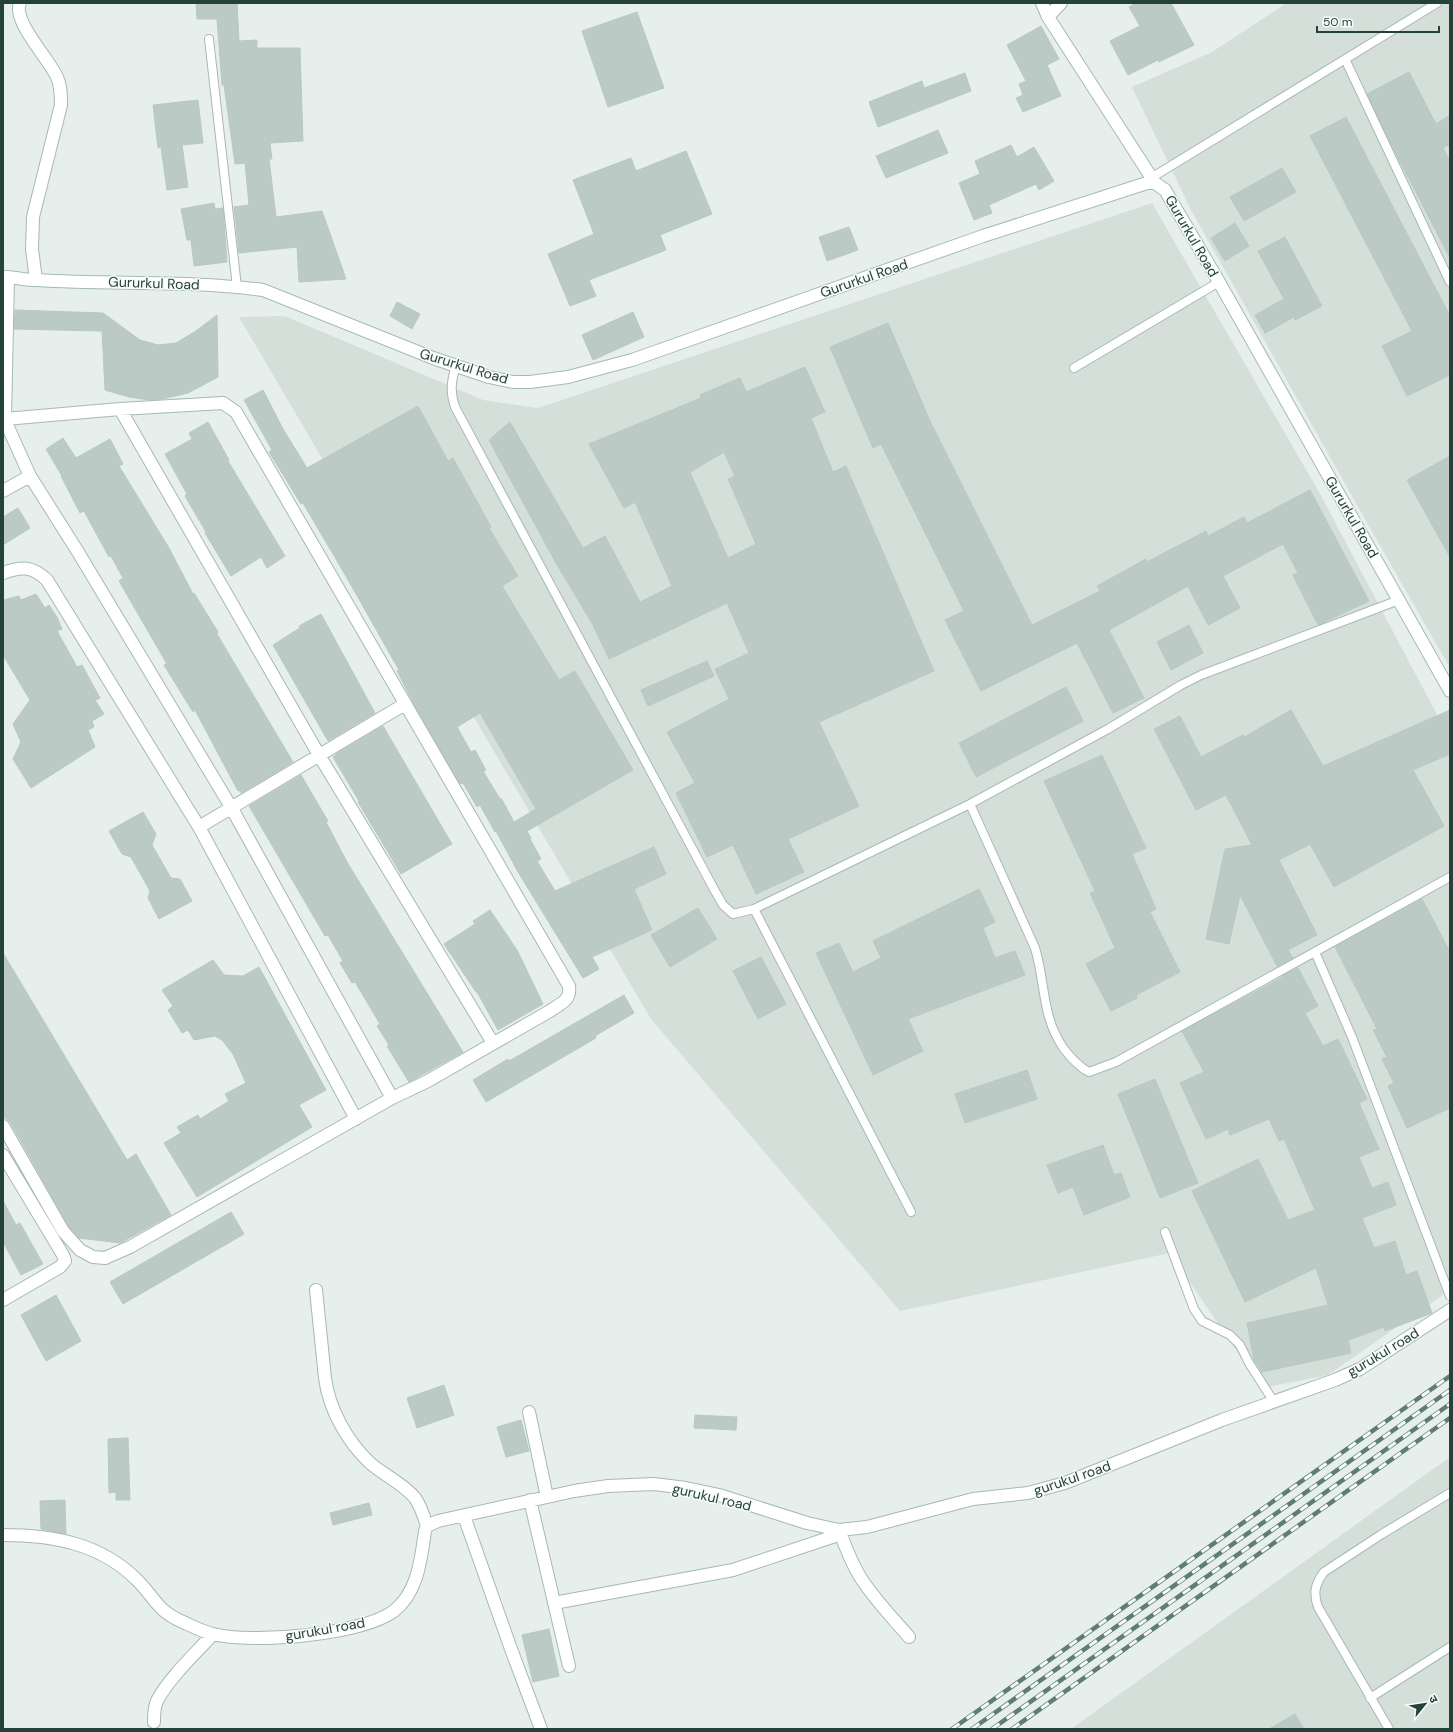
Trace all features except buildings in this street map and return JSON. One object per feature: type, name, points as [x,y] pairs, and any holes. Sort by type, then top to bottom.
[{"type":"street","points":[[20,3],[18,11],[24,25],[54,70],[61,91],[61,105],[33,217],[33,255],[36,280]]},
{"type":"street","points":[[1042,3],[1048,17],[1153,180]]},
{"type":"street","points":[[1048,17],[1061,3]]},
{"type":"street","name":"Gururkul Road","points":[[6,277],[36,280],[176,283],[263,290],[456,366],[489,377],[514,382],[530,382],[568,377],[625,362],[983,236],[1148,183],[1153,180],[1165,190],[1219,282],[1450,691]]},
{"type":"street","points":[[6,277],[4,417],[30,476],[78,552],[231,807],[392,1098]]},
{"type":"street","points":[[3,1126],[63,1231],[80,1250],[93,1257],[105,1258],[130,1248],[392,1098],[426,1082],[550,1011],[566,1000],[569,996],[569,986],[236,412],[223,403],[4,417]]},
{"type":"street","points":[[120,409],[319,755],[493,1043]]},
{"type":"street","points":[[3,491],[30,476]]},
{"type":"street","points":[[3,574],[20,568],[31,569],[47,580],[199,827],[356,1119]]},
{"type":"street","points":[[199,827],[405,704]]},
{"type":"street","points":[[3,1155],[63,1255],[65,1261],[60,1267],[3,1300]]},
{"type":"street","points":[[316,1290],[327,1393],[331,1405],[352,1440],[368,1461],[415,1498],[427,1526]]},
{"type":"street","name":"gurukul road","points":[[3,1535],[32,1535],[60,1539],[75,1543],[109,1557],[132,1575],[156,1605],[168,1615],[213,1634],[257,1639],[303,1635],[357,1626],[380,1619],[394,1611],[406,1598],[415,1582],[420,1566],[427,1526],[438,1521],[530,1500],[608,1486],[654,1484],[686,1488],[719,1495],[840,1532],[867,1527],[973,1499],[1028,1493],[1044,1489],[1222,1420],[1335,1380],[1360,1369],[1450,1310]]},
{"type":"street","points":[[529,1412],[547,1497]]},
{"type":"street","points":[[530,1500],[569,1666]]},
{"type":"street","points":[[464,1516],[541,1729]]},
{"type":"street","points":[[554,1603],[733,1570],[840,1532],[854,1567],[866,1587],[909,1637]]},
{"type":"street","points":[[154,1722],[154,1712],[157,1700],[168,1684],[213,1634]]},
{"type":"lane","points":[[1153,180],[1437,3]]},
{"type":"lane","points":[[209,39],[236,287]]},
{"type":"lane","points":[[1345,59],[1450,282]]},
{"type":"lane","points":[[1074,368],[1219,282]]},
{"type":"lane","points":[[456,366],[451,382],[451,393],[455,408],[715,891],[723,905],[733,914],[754,909],[970,804],[1108,729],[1181,685],[1201,675],[1399,600]]},
{"type":"lane","points":[[970,804],[1035,948],[1040,964],[1048,1017],[1052,1029],[1069,1055],[1083,1069],[1089,1072],[1116,1062],[1450,877]]},
{"type":"lane","points":[[754,909],[911,1212]]},
{"type":"lane","points":[[1315,952],[1352,1037],[1450,1296]]},
{"type":"lane","points":[[1165,1232],[1194,1309],[1202,1321],[1235,1339],[1240,1345],[1248,1363],[1274,1402]]},
{"type":"lane","points":[[1388,1729],[1318,1607],[1315,1589],[1324,1572],[1382,1534],[1450,1493]]},
{"type":"lane","points":[[1370,1698],[1450,1647]]},
{"type":"shaded area","points":[[1287,3],[1450,3],[1450,668],[1191,210],[1132,87],[1212,52]]},
{"type":"shaded area","points":[[1152,203],[1319,492],[1450,739],[1450,1290],[1328,1375],[1262,1388],[1170,1253],[900,1311],[651,1019],[239,317],[285,316],[483,400],[538,408]]},
{"type":"shaded area","points":[[1450,1457],[1450,1729],[1071,1729]]},
{"type":"railway","points":[[952,1729],[1450,1376]]},
{"type":"railway","points":[[972,1729],[1450,1390]]},
{"type":"railway","points":[[992,1729],[1450,1404]]},
{"type":"railway","points":[[1012,1729],[1450,1418]]}]
